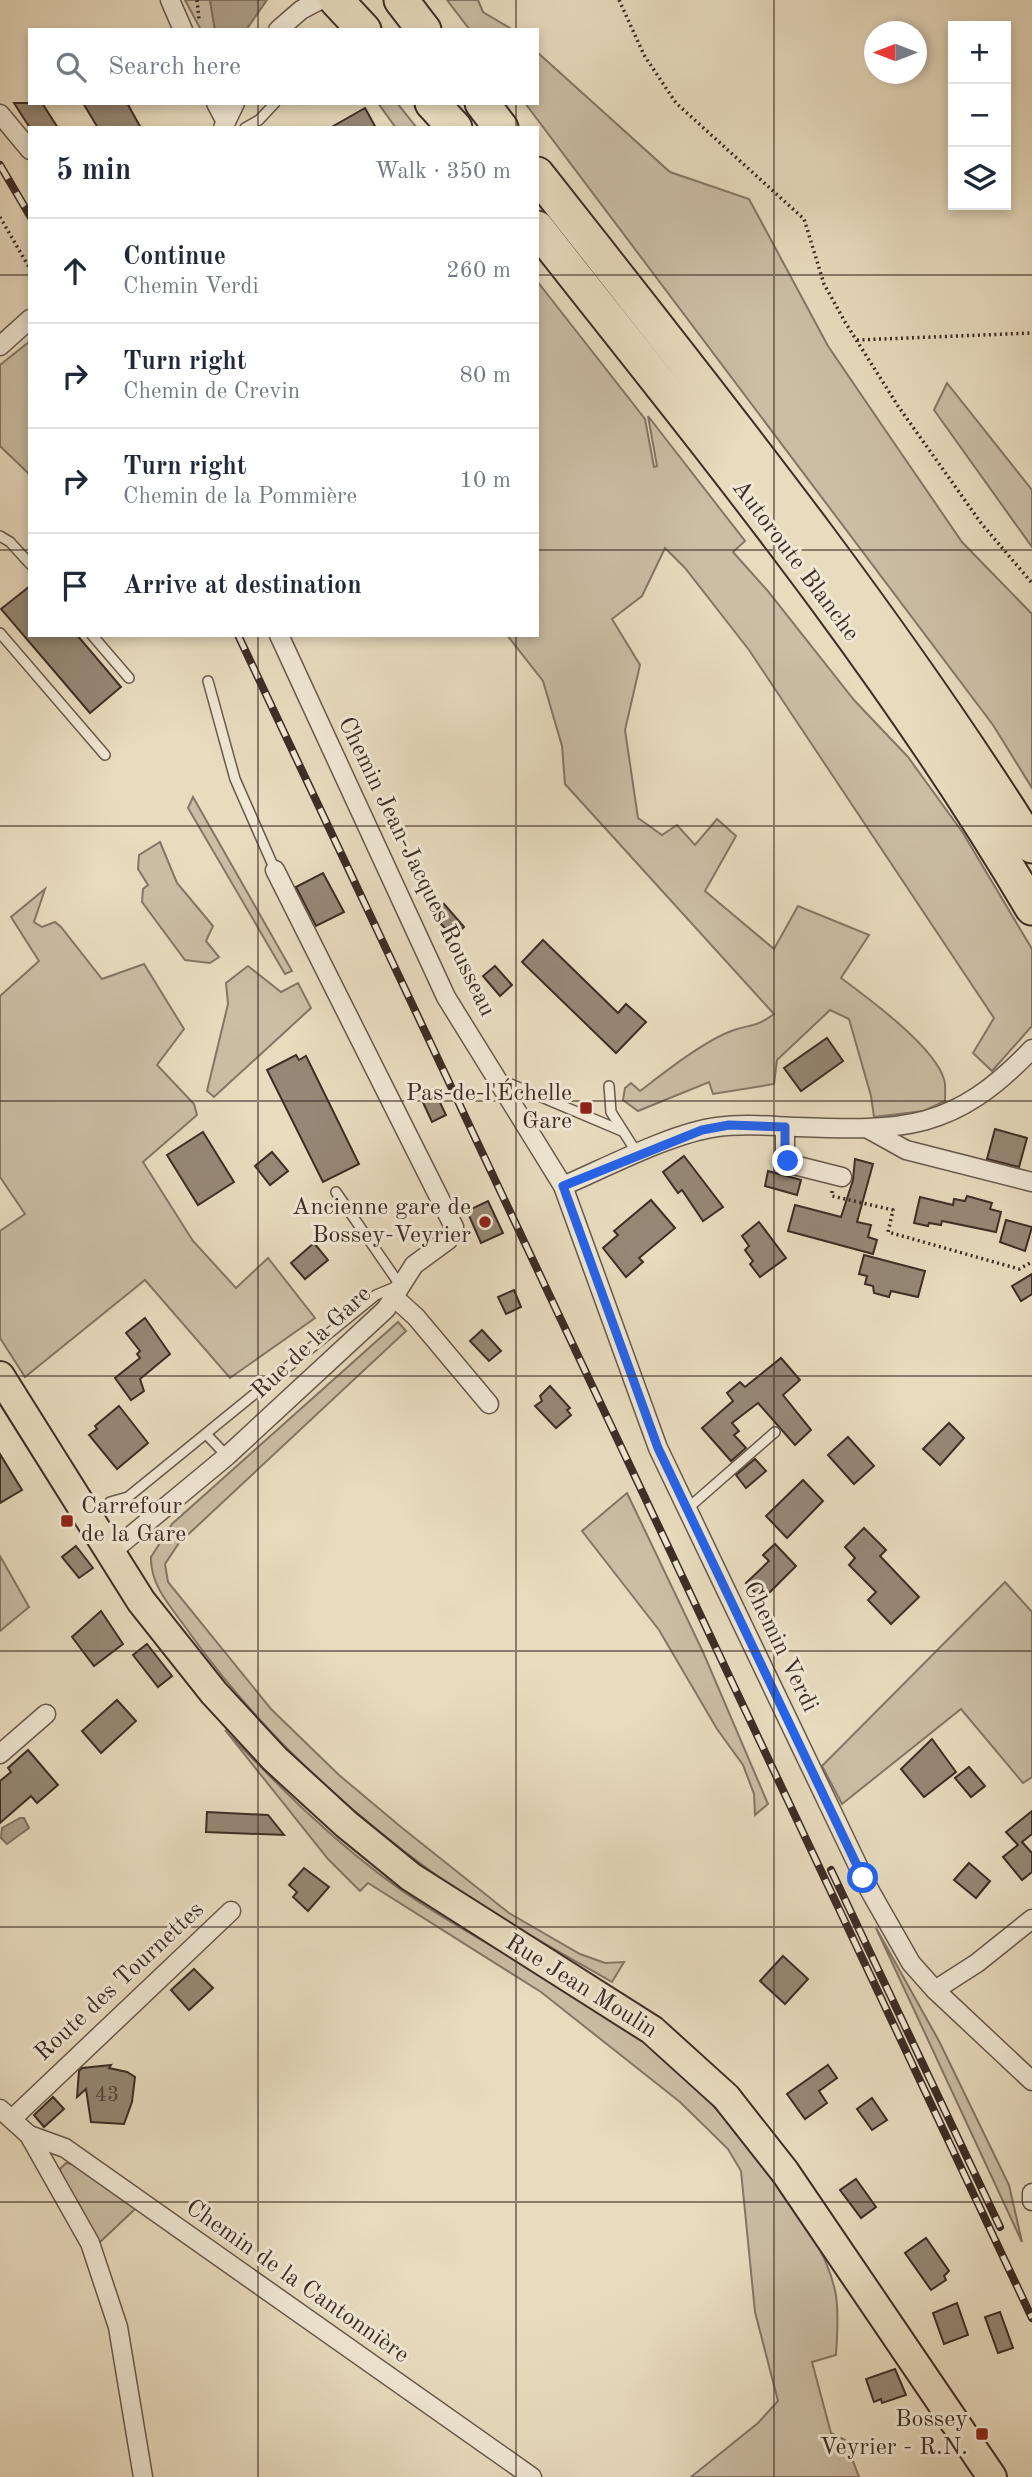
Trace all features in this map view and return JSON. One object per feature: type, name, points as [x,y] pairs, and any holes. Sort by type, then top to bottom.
[{"type":"highway","points":[[336,0],[362,28]]},
{"type":"highway","points":[[358,0],[380,28]]},
{"type":"highway","points":[[401,0],[422,28]]},
{"type":"highway","points":[[434,105],[454,126]]},
{"type":"highway","points":[[440,105],[455,126]]},
{"type":"highway","points":[[484,105],[499,126]]},
{"type":"highway","name":"Autoroute Blanche","points":[[539,177],[872,608],[981,765],[1032,846]]},
{"type":"highway","name":"Autoroute Blanche","points":[[539,231],[844,625],[946,771],[1032,908]]},
{"type":"main road","name":"Rue Jean Moulin","points":[[0,1376],[141,1601],[214,1693],[314,1797],[379,1852],[449,1903],[652,2030],[726,2096],[785,2172],[992,2477]]},
{"type":"street","points":[[170,0],[182,28]]},
{"type":"street","points":[[280,28],[301,10],[318,1]]},
{"type":"street","points":[[217,105],[224,125]]},
{"type":"street","points":[[224,125],[234,105]]},
{"type":"street","points":[[0,114],[28,148]]},
{"type":"street","points":[[0,346],[28,321]]},
{"type":"street","name":"Chemin Jean-Jacques Rousseau","points":[[280,637],[446,997],[563,1186]]},
{"type":"street","name":"Rue de la Gare","points":[[110,1553],[227,1456],[398,1291],[414,1265],[449,1240],[454,1227],[275,870]]},
{"type":"street","points":[[563,1186],[715,1127],[904,1127],[949,1113],[1001,1080],[1032,1049]]},
{"type":"street","points":[[785,1127],[785,1156],[790,1164],[838,1176]]},
{"type":"street","points":[[867,1129],[906,1150],[1032,1182]]},
{"type":"street","name":"Chemin Verdi","points":[[563,1186],[658,1448],[896,1941],[935,1990],[1032,2081]]},
{"type":"street","points":[[398,1291],[416,1317],[489,1404]]},
{"type":"street","points":[[0,1754],[46,1714]]},
{"type":"street","name":"Route des Tournettes","points":[[143,2477],[110,2297],[85,2234],[29,2135],[6,2113],[231,1911]]},
{"type":"street","points":[[935,1990],[977,1963],[1032,1919]]},
{"type":"street","name":"Chemin de la Cantonnière","points":[[29,2135],[65,2148],[532,2477]]},
{"type":"street","points":[[1032,2193],[1032,2201]]},
{"type":"lane","points":[[248,126],[259,120],[273,105]]},
{"type":"lane","points":[[0,536],[10,542],[28,562]]},
{"type":"lane","points":[[0,633],[105,755]]},
{"type":"lane","points":[[94,637],[129,678]]},
{"type":"lane","points":[[208,681],[235,779],[275,870]]},
{"type":"lane","points":[[495,1077],[622,1131]]},
{"type":"lane","points":[[609,1086],[611,1112],[638,1155]]},
{"type":"lane","points":[[110,1502],[128,1497],[376,1295],[398,1291],[336,1192]]},
{"type":"lane","points":[[687,1509],[775,1432]]},
{"type":"lane","points":[[206,1434],[227,1456]]},
{"type":"path","points":[[620,0],[644,55],[676,103],[804,219],[824,284],[898,406],[981,523],[1032,583]]},
{"type":"path","points":[[0,217],[28,266]]},
{"type":"path","points":[[857,340],[1032,333]]},
{"type":"path","points":[[838,1176],[832,1196],[893,1210],[888,1232],[1019,1269],[1032,1262]]},
{"type":"shaded area","points":[[185,0],[210,0],[215,28],[200,28]]},
{"type":"shaded area","points":[[210,0],[267,0],[247,28],[215,28]]},
{"type":"shaded area","points":[[447,0],[478,0],[483,12],[510,28],[468,28]]},
{"type":"shaded area","points":[[539,54],[670,172],[749,199],[828,346],[890,437],[962,542],[1032,614],[1032,788],[993,725],[527,105],[539,105]]},
{"type":"shaded area","points":[[379,105],[399,105],[415,126],[395,126]]},
{"type":"shaded area","points":[[539,284],[645,419],[654,467],[657,466],[648,416],[745,541],[733,552],[767,590],[854,700],[908,757],[963,833],[1032,949],[1032,1026],[992,1071],[973,1053],[994,1018],[749,650],[685,568],[665,548],[642,596],[612,619],[640,665],[625,730],[638,818],[662,835],[677,825],[695,845],[717,819],[736,836],[705,891],[774,949],[798,906],[869,935],[841,978],[899,1024],[928,1052],[944,1079],[945,1101],[924,1111],[874,1117],[871,1096],[849,1019],[830,1010],[777,1060],[774,1084],[713,1094],[709,1082],[638,1111],[623,1100],[625,1088],[631,1083],[640,1091],[711,1041],[774,1014],[565,784],[562,746],[543,681],[509,637],[539,637]]},
{"type":"shaded area","points":[[28,343],[28,473],[0,446],[0,365]]},
{"type":"shaded area","points":[[947,383],[1032,490],[1032,547],[934,410]]},
{"type":"shaded area","points":[[193,797],[292,971],[285,974],[188,808]]},
{"type":"shaded area","points":[[160,842],[177,883],[213,926],[206,941],[219,957],[210,963],[185,960],[142,902],[143,889],[148,885],[138,869],[139,855]]},
{"type":"shaded area","points":[[45,889],[34,922],[42,927],[55,922],[61,927],[102,979],[144,964],[184,1029],[157,1065],[194,1104],[197,1115],[143,1162],[193,1241],[236,1288],[268,1258],[315,1318],[230,1378],[145,1280],[25,1377],[0,1338],[0,1231],[25,1214],[0,1177],[0,996],[39,961],[11,917]]},
{"type":"shaded area","points":[[248,966],[281,992],[298,983],[311,1008],[214,1097],[207,1091],[228,1004],[226,983]]},
{"type":"shaded area","points":[[398,1322],[406,1331],[179,1543],[165,1564],[168,1582],[271,1709],[339,1775],[509,1913],[580,1954],[605,1963],[624,1962],[612,1982],[457,1890],[335,1794],[244,1702],[171,1608],[155,1579],[151,1557],[172,1524]]},
{"type":"shaded area","points":[[627,1493],[703,1652],[768,1804],[755,1815],[754,1794],[743,1765],[717,1729],[659,1630],[582,1531]]},
{"type":"shaded area","points":[[0,1556],[29,1607],[0,1631]]},
{"type":"shaded area","points":[[1005,1582],[1032,1612],[1032,1777],[1023,1783],[961,1709],[842,1804],[822,1766]]},
{"type":"shaded area","points":[[225,1730],[309,1814],[354,1854],[401,1890],[569,1991],[634,2035],[680,2072],[734,2130],[801,2218],[827,2264],[836,2296],[836,2355],[812,2362],[831,2433],[845,2440],[859,2477],[691,2477],[758,2423],[778,2401],[755,2312],[741,2171],[728,2149],[680,2102],[541,1992],[368,1883],[360,1891],[328,1859]]},
{"type":"shaded area","points":[[24,1818],[29,1828],[7,1844],[1,1838],[2,1828]]},
{"type":"shaded area","points":[[876,1928],[939,2041],[1009,2185],[1022,2242]]},
{"type":"shaded area","points":[[66,2163],[76,2165],[136,2208],[98,2244],[61,2176],[60,2169]]},
{"type":"building","points":[[14,103],[43,105],[57,126],[29,126]]},
{"type":"building","points":[[84,105],[128,105],[140,126],[97,126]]},
{"type":"building","points":[[365,108],[375,126],[334,126]]},
{"type":"building","points":[[28,588],[28,637],[79,637],[121,687],[90,713],[1,609]]},
{"type":"building","points":[[323,873],[344,912],[316,926],[296,887]]},
{"type":"building","points":[[444,904],[464,927],[453,937],[432,914]]},
{"type":"building","points":[[543,940],[618,1013],[626,1004],[646,1022],[616,1053],[522,962]]},
{"type":"building","points":[[495,966],[512,985],[500,996],[483,976]]},
{"type":"building","points":[[827,1038],[843,1061],[801,1091],[784,1068]]},
{"type":"building","points":[[296,1055],[299,1060],[306,1056],[359,1164],[323,1182],[267,1070]]},
{"type":"building","points":[[434,1090],[446,1115],[432,1122],[420,1096]]},
{"type":"building","points":[[995,1129],[1027,1138],[1019,1167],[987,1159]]},
{"type":"building","points":[[203,1132],[234,1182],[198,1205],[167,1155]]},
{"type":"building","points":[[272,1152],[288,1171],[270,1185],[255,1166]]},
{"type":"building","points":[[684,1156],[723,1207],[703,1221],[682,1190],[678,1193],[663,1172]]},
{"type":"building","points":[[855,1159],[873,1164],[857,1222],[871,1225],[868,1237],[877,1240],[873,1254],[788,1231],[795,1205],[841,1217],[853,1180]]},
{"type":"building","points":[[768,1171],[801,1180],[797,1195],[765,1186]]},
{"type":"building","points":[[967,1196],[992,1203],[990,1209],[1001,1212],[996,1232],[942,1221],[941,1225],[929,1223],[928,1226],[914,1223],[920,1197],[953,1205],[954,1199],[965,1201]]},
{"type":"building","points":[[651,1200],[675,1228],[639,1258],[643,1262],[626,1277],[603,1248],[618,1235],[614,1231]]},
{"type":"building","name":"Ancienne gare de Bossey-Veyrier","points":[[488,1201],[503,1233],[481,1243],[467,1211]]},
{"type":"building","points":[[1006,1220],[1032,1227],[1025,1251],[1000,1242]]},
{"type":"building","points":[[759,1222],[786,1258],[760,1277],[750,1264],[753,1261],[745,1250],[749,1246],[742,1236]]},
{"type":"building","points":[[314,1243],[328,1260],[305,1279],[291,1263]]},
{"type":"building","points":[[864,1255],[925,1271],[918,1297],[891,1291],[889,1297],[874,1293],[873,1286],[865,1284],[867,1276],[859,1274]]},
{"type":"building","points":[[1032,1274],[1032,1294],[1021,1301],[1012,1286]]},
{"type":"building","points":[[514,1290],[521,1307],[506,1314],[498,1297]]},
{"type":"building","points":[[145,1318],[170,1354],[140,1379],[144,1391],[131,1400],[115,1378],[140,1358],[137,1354],[140,1351],[126,1333]]},
{"type":"building","points":[[482,1330],[501,1351],[489,1361],[470,1341]]},
{"type":"building","points":[[781,1358],[800,1380],[783,1395],[811,1430],[795,1445],[758,1403],[732,1423],[739,1431],[734,1435],[746,1448],[731,1461],[702,1428],[733,1401],[727,1393],[740,1382],[745,1387]]},
{"type":"building","points":[[550,1386],[570,1408],[567,1410],[571,1415],[556,1428],[535,1406],[542,1401],[540,1396]]},
{"type":"building","points":[[119,1406],[148,1443],[117,1469],[89,1435],[97,1429],[95,1426]]},
{"type":"building","points":[[949,1423],[964,1438],[940,1465],[923,1449]]},
{"type":"building","points":[[848,1437],[874,1466],[854,1484],[828,1455]]},
{"type":"building","points":[[0,1454],[22,1490],[0,1503]]},
{"type":"building","points":[[755,1459],[766,1471],[746,1488],[736,1475]]},
{"type":"building","points":[[803,1480],[823,1501],[787,1538],[766,1516]]},
{"type":"building","points":[[864,1528],[886,1550],[880,1556],[919,1597],[891,1624],[868,1600],[876,1592],[849,1565],[855,1558],[845,1547]]},
{"type":"building","points":[[775,1544],[796,1566],[762,1600],[746,1583],[769,1561],[763,1555]]},
{"type":"building","points":[[76,1546],[93,1568],[79,1578],[62,1557]]},
{"type":"building","points":[[101,1611],[123,1644],[94,1666],[72,1637]]},
{"type":"building","points":[[147,1644],[172,1676],[158,1687],[133,1655]]},
{"type":"building","points":[[117,1700],[136,1721],[101,1753],[82,1731]]},
{"type":"building","points":[[932,1739],[956,1772],[924,1797],[901,1769]]},
{"type":"building","points":[[28,1750],[58,1785],[37,1803],[31,1796],[0,1823],[0,1781],[11,1772],[8,1768]]},
{"type":"building","points":[[969,1767],[985,1786],[971,1797],[955,1778]]},
{"type":"building","points":[[1032,1811],[1032,1834],[1022,1842],[1032,1853],[1032,1872],[1022,1880],[1003,1857],[1018,1845],[1006,1832]]},
{"type":"building","points":[[207,1812],[268,1815],[284,1835],[206,1832]]},
{"type":"building","points":[[969,1863],[990,1881],[976,1898],[954,1880]]},
{"type":"building","points":[[304,1868],[329,1887],[308,1911],[293,1897],[297,1892],[289,1885]]},
{"type":"building","points":[[783,1956],[808,1979],[785,2004],[760,1981]]},
{"type":"building","points":[[194,1969],[213,1988],[189,2010],[171,1990]]},
{"type":"building","points":[[111,2065],[109,2068],[127,2072],[135,2077],[132,2102],[124,2124],[91,2122],[86,2089],[77,2097],[79,2071],[82,2068]]},
{"type":"building","points":[[828,2065],[837,2078],[819,2091],[827,2103],[805,2119],[787,2094]]},
{"type":"building","points":[[53,2097],[64,2109],[44,2127],[34,2115]]},
{"type":"building","points":[[872,2098],[887,2120],[872,2130],[857,2109]]},
{"type":"building","points":[[856,2179],[876,2207],[861,2218],[840,2190]]},
{"type":"building","points":[[926,2238],[949,2271],[944,2276],[946,2280],[931,2290],[905,2253]]},
{"type":"building","points":[[957,2303],[968,2335],[944,2344],[933,2313]]},
{"type":"building","points":[[1000,2312],[1013,2348],[998,2353],[985,2317]]},
{"type":"building","points":[[895,2369],[906,2395],[882,2403],[881,2399],[874,2402],[866,2379]]},
{"type":"railway","points":[[0,165],[28,213]]},
{"type":"railway","points":[[239,637],[1032,2318]]},
{"type":"railway","points":[[831,1870],[1000,2227]]},
{"type":"place","name":"Pas-de-l'Échelle Gare","points":[[586,1108]]},
{"type":"place","name":"Ancienne gare de Bossey-Veyrier","points":[[485,1222]]},
{"type":"place","name":"Carrefour de la Gare","points":[[67,1521]]},
{"type":"place","name":"Bossey Veyrier - R.N.","points":[[982,2434]]},
{"type":"route","points":[[788,1161],[785,1156],[785,1127],[729,1125],[686,1135],[563,1186],[658,1448],[863,1878]]}]
